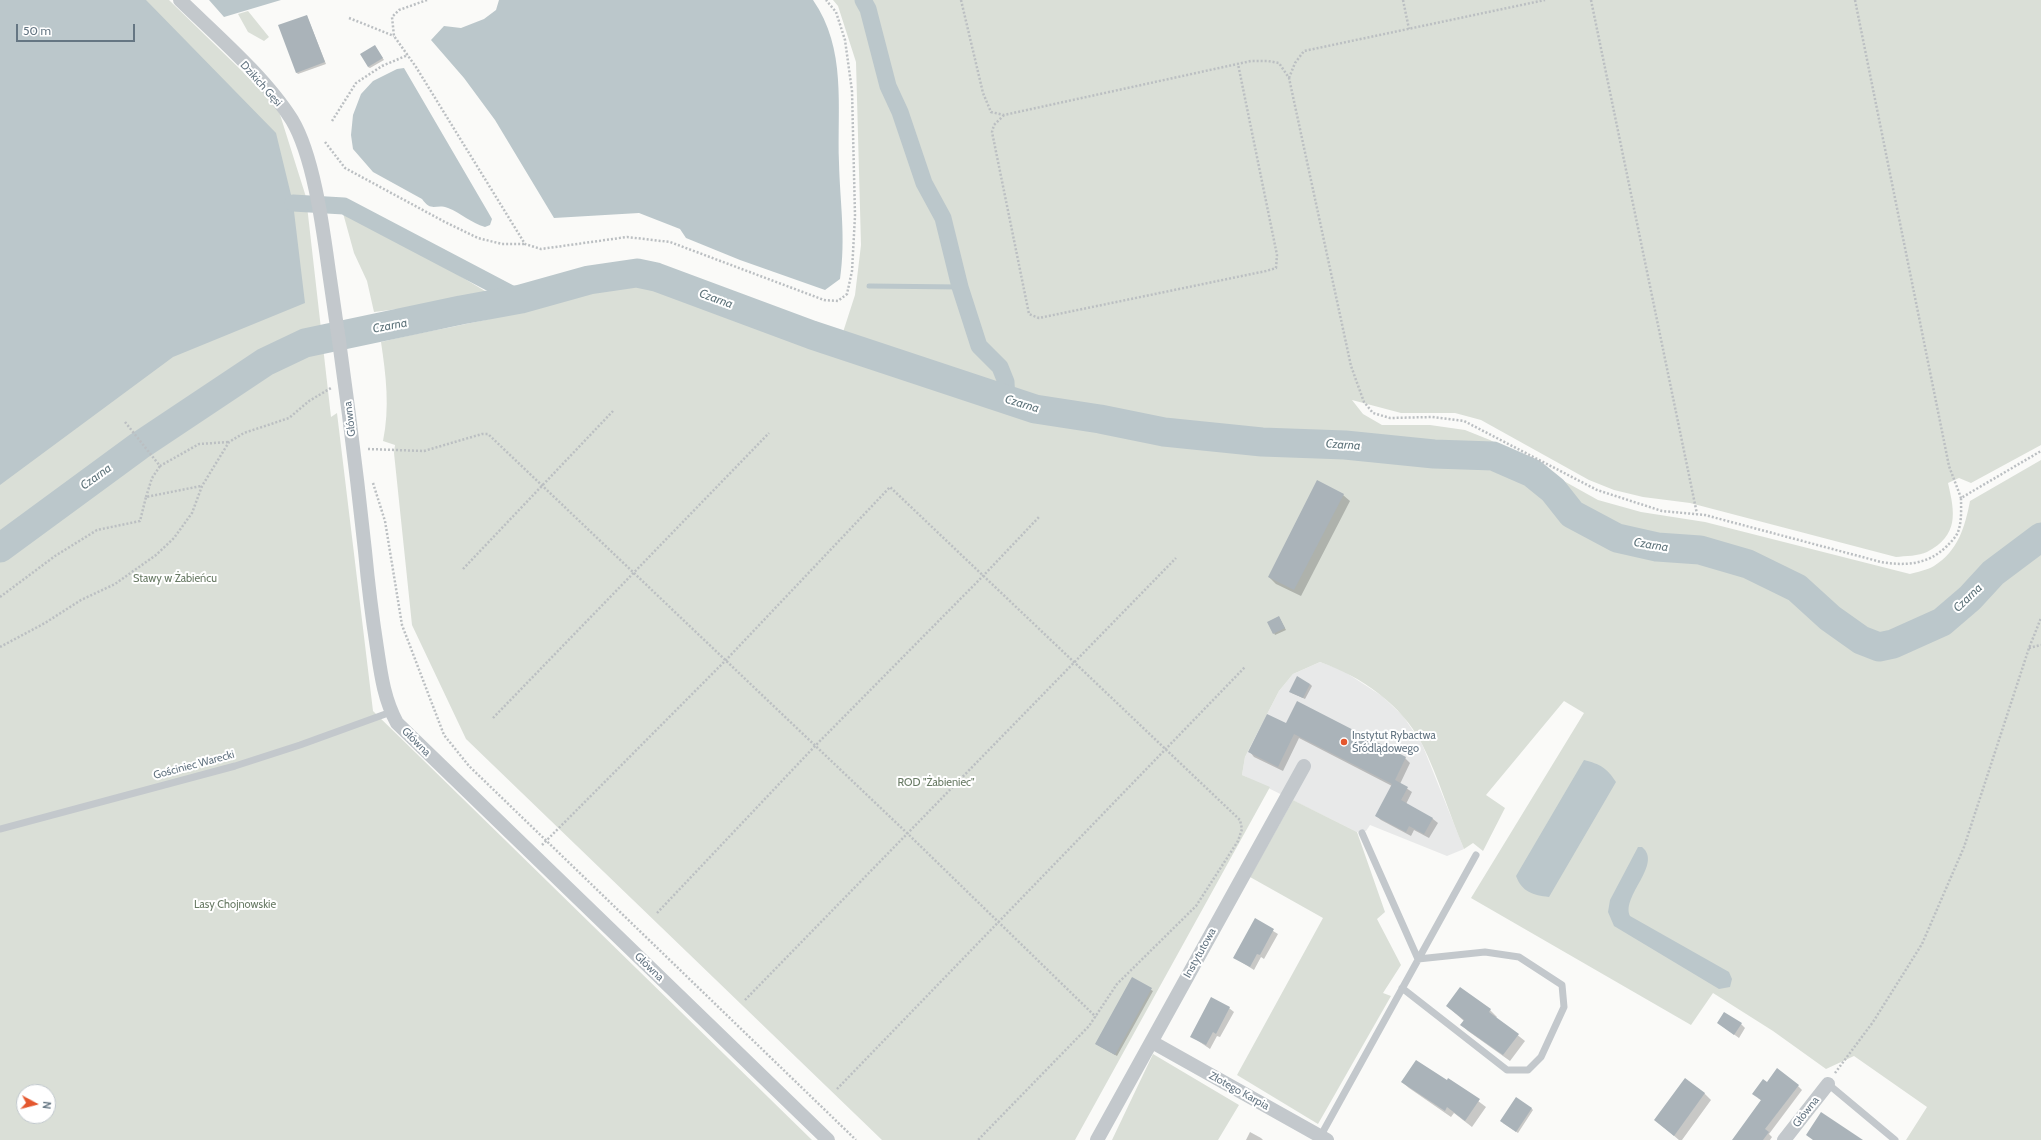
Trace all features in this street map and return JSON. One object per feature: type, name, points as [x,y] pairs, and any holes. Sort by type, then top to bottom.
[{"type":"street","name":"Dzikich Gęsi","points":[[180,0],[260,80],[285,109],[299,137],[313,186]]},
{"type":"street","name":"Główna","points":[[313,186],[321,221],[346,380],[372,620],[384,690],[391,712],[397,723],[407,733],[828,1140]]},
{"type":"street","name":"Instytutowa","points":[[1097,1140],[1304,766]]},
{"type":"street","name":"Złotego Karpia","points":[[1152,1042],[1324,1138]]},
{"type":"street","name":"Główna","points":[[1784,1140],[1828,1084]]},
{"type":"lane","name":"Gościniec Warecki","points":[[0,829],[235,766],[300,745],[391,712]]},
{"type":"lane","points":[[1362,833],[1418,959]]},
{"type":"lane","points":[[1324,1138],[1402,988],[1476,855]]},
{"type":"lane","points":[[1402,988],[1507,1070],[1528,1070],[1541,1056],[1564,1006],[1562,985],[1518,957],[1485,952],[1418,959]]},
{"type":"lane","points":[[1828,1084],[1895,1140]]},
{"type":"path","points":[[427,0],[399,10],[392,17],[394,36],[408,55],[525,244]]},
{"type":"path","points":[[324,142],[344,168],[478,238],[502,244],[525,244],[541,249],[627,237],[670,242],[824,300],[838,301],[847,294],[852,271],[855,216],[852,92],[845,40],[836,12],[826,0]]},
{"type":"path","points":[[961,0],[983,93],[991,112],[1004,116]]},
{"type":"path","points":[[1403,0],[1409,29]]},
{"type":"path","points":[[1289,78],[1295,63],[1304,51],[1545,0]]},
{"type":"path","points":[[1591,0],[1697,514]]},
{"type":"path","points":[[1238,64],[1277,256],[1276,268],[1039,318],[1029,314],[992,132],[994,125],[1004,116],[1251,61],[1268,61],[1279,64],[1289,78],[1352,366],[1364,402],[1373,413],[1390,418],[1432,417],[1464,421],[1597,490],[1662,511],[1697,514],[1901,565],[1924,561],[1939,554],[1951,542],[1958,533],[1961,498],[1949,466],[1855,0]]},
{"type":"path","points":[[348,18],[394,36]]},
{"type":"path","points":[[332,121],[356,83],[382,66],[408,55]]},
{"type":"path","points":[[0,597],[55,556],[97,530],[140,521],[152,478],[160,466],[199,444],[229,442],[244,433],[288,418],[309,401],[346,380]]},
{"type":"path","points":[[463,569],[613,412]]},
{"type":"path","points":[[125,422],[160,466]]},
{"type":"path","points":[[493,718],[769,433]]},
{"type":"path","points":[[354,451],[364,449],[424,451],[482,434],[488,434],[908,834],[1096,1017]]},
{"type":"path","points":[[0,647],[45,623],[81,600],[115,584],[156,555],[174,538],[192,513],[202,486],[229,442]]},
{"type":"path","points":[[1961,498],[2041,451]]},
{"type":"path","points":[[371,479],[385,521],[402,625],[444,735],[469,766],[856,1140]]},
{"type":"path","points":[[146,497],[202,486]]},
{"type":"path","points":[[532,854],[726,660],[890,487],[1240,820],[1242,829],[1238,841],[1196,906],[1117,984],[1096,1017],[1080,1035],[978,1140]]},
{"type":"path","points":[[657,913],[815,746],[983,576],[1038,517]]},
{"type":"path","points":[[746,1000],[1176,558]]},
{"type":"path","points":[[1828,1084],[1873,1022],[1922,944],[1964,847],[2029,648],[2041,618]]},
{"type":"path","points":[[2029,648],[2041,645]]},
{"type":"path","points":[[837,1089],[1245,667]]},
{"type":"shaded area","points":[[0,0],[146,0],[276,133],[293,203],[305,303],[173,357],[0,485]]},
{"type":"shaded area","points":[[209,0],[281,0],[224,17]]},
{"type":"shaded area","points":[[499,0],[813,0],[824,19],[836,58],[839,100],[839,163],[843,235],[840,279],[825,290],[740,260],[686,238],[680,229],[639,213],[554,218],[495,120],[464,78],[431,40],[444,26],[461,28],[484,19],[496,10]]},
{"type":"shaded area","points":[[404,68],[492,219],[490,225],[485,227],[480,225],[448,208],[429,206],[422,199],[373,172],[353,149],[351,135],[353,115],[361,94],[373,81],[397,69]]},
{"type":"shaded area","points":[[1320,662],[1342,670],[1382,696],[1403,716],[1422,744],[1464,849],[1447,856],[1370,825],[1366,831],[1357,832],[1242,775],[1245,757],[1279,691],[1293,674]]},
{"type":"shaded area","points":[[1584,760],[1603,767],[1616,782],[1549,897],[1533,894],[1521,886],[1516,876]]},
{"type":"shaded area","points":[[1638,847],[1642,847],[1647,854],[1648,862],[1631,899],[1629,908],[1630,916],[1729,972],[1732,979],[1730,987],[1719,989],[1614,926],[1608,912],[1610,900]]},
{"type":"green space","name":"Lasy Chojnowskie","points":[[0,0],[169,0],[277,105],[306,197],[331,417],[337,413],[373,711],[812,1140],[0,1140]]},
{"type":"green space","name":"ROD \"Żabieniec\"","points":[[833,0],[2041,0],[2041,445],[1971,483],[1959,478],[1948,483],[1953,514],[1950,531],[1945,538],[1927,552],[1916,555],[1896,557],[1690,503],[1643,497],[1614,490],[1589,480],[1481,420],[1455,413],[1401,413],[1352,400],[1363,414],[1382,425],[1430,425],[1465,430],[1490,440],[1598,500],[1641,512],[1705,522],[1910,574],[1934,566],[1955,546],[1966,520],[1970,501],[2041,460],[2041,1140],[1906,1140],[1927,1107],[1854,1056],[1826,1069],[1773,1031],[1713,993],[1691,1025],[1471,898],[1584,713],[1564,701],[1486,795],[1505,808],[1483,851],[1473,843],[1464,849],[1422,744],[1403,716],[1392,704],[1365,684],[1336,668],[1320,662],[1293,674],[1279,691],[1245,757],[1242,775],[1270,787],[1075,1140],[882,1140],[466,739],[412,625],[394,453],[395,445],[383,441],[387,404],[386,379],[381,342],[501,316],[604,287],[621,284],[657,284],[835,357],[855,295],[861,245],[856,62],[838,6]]},
{"type":"green space","points":[[248,11],[269,37],[264,41],[248,32],[238,14]]},
{"type":"green space","points":[[343,213],[356,216],[400,240],[495,297],[374,312],[367,281],[354,253]]},
{"type":"green space","points":[[1293,800],[1357,832],[1385,912],[1377,919],[1401,965],[1383,993],[1391,996],[1318,1124],[1237,1075],[1323,918],[1250,877]]},
{"type":"green space","points":[[1153,1054],[1239,1105],[1218,1140],[1112,1140]]},
{"type":"building","points":[[307,15],[325,62],[296,73],[278,25]]},
{"type":"building","points":[[375,45],[383,58],[368,67],[360,54]]},
{"type":"building","points":[[1317,480],[1344,494],[1294,590],[1268,577]]},
{"type":"building","points":[[1279,616],[1285,628],[1273,634],[1267,622]]},
{"type":"building","points":[[1297,676],[1310,684],[1303,698],[1289,692]]},
{"type":"building","points":[[1297,701],[1406,757],[1395,780],[1408,787],[1401,800],[1433,818],[1424,834],[1409,826],[1406,832],[1375,816],[1392,784],[1294,734],[1278,767],[1248,752],[1267,714],[1286,723]]},
{"type":"building","points":[[1255,918],[1274,929],[1260,955],[1257,954],[1250,967],[1233,958]]},
{"type":"building","points":[[1132,977],[1152,988],[1115,1055],[1095,1044]]},
{"type":"building","points":[[1460,987],[1491,1009],[1489,1012],[1519,1034],[1503,1055],[1460,1025],[1464,1020],[1446,1006]]},
{"type":"building","points":[[1211,997],[1230,1007],[1216,1034],[1213,1032],[1206,1045],[1190,1037]]},
{"type":"building","points":[[1724,1012],[1742,1023],[1734,1035],[1717,1023]]},
{"type":"building","points":[[1416,1060],[1447,1080],[1448,1078],[1480,1099],[1465,1121],[1447,1107],[1445,1111],[1401,1082]]},
{"type":"building","points":[[1777,1068],[1799,1085],[1765,1129],[1769,1132],[1763,1140],[1732,1140],[1761,1100],[1752,1094],[1763,1079],[1767,1082]]},
{"type":"building","points":[[1685,1078],[1705,1093],[1674,1136],[1654,1120]]},
{"type":"building","points":[[1516,1097],[1532,1108],[1516,1132],[1500,1121]]},
{"type":"building","points":[[1821,1112],[1863,1140],[1813,1140],[1806,1135]]},
{"type":"waterway","points":[[863,0],[868,9],[888,86],[900,112],[924,183],[943,218],[960,287],[979,346],[1000,367],[1006,382],[1007,401]]},
{"type":"waterway","points":[[293,203],[344,206],[521,299]]},
{"type":"waterway","name":"Czarna","points":[[0,548],[139,446],[265,362],[305,343],[521,299],[589,280],[637,273],[656,277],[812,335],[1035,409],[1100,419],[1164,432],[1262,442],[1345,445],[1434,454],[1493,456],[1532,473],[1553,490],[1572,514],[1617,538],[1657,547],[1700,550],[1748,564],[1797,588],[1830,618],[1861,640],[1879,647],[1893,644],[1942,622],[1970,598],[1993,573],[2041,537]]},
{"type":"waterway","points":[[869,286],[960,287]]},
{"type":"place","name":"Instytut Rybactwa Śródlądowego","points":[[1344,742]]},
{"type":"park label","name":"Stawy w Żabieńcu","points":[[175,579]]}]
